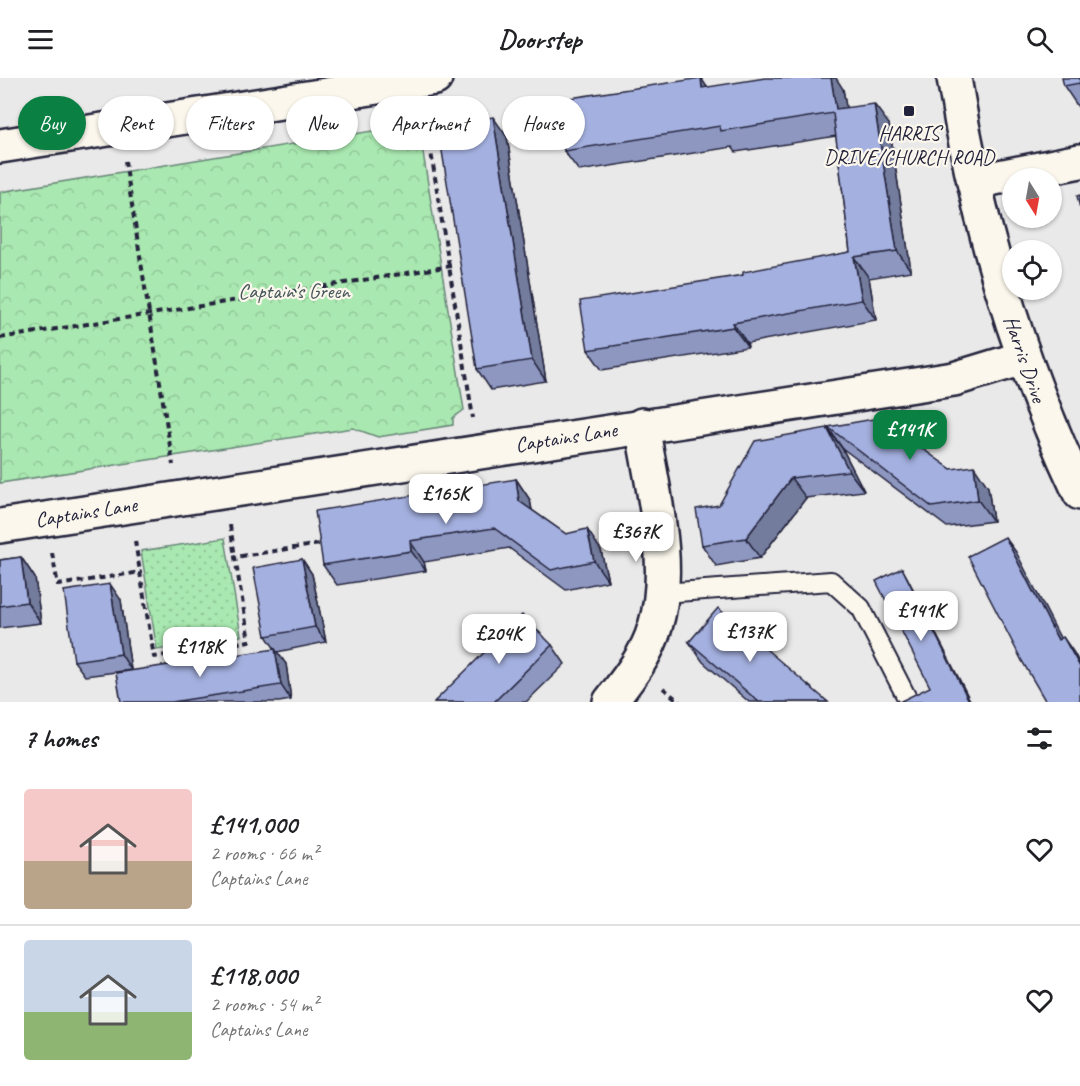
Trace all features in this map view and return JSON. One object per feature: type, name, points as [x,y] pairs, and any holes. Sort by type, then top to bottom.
[{"type":"street","name":"Harris Drive","points":[[954,78],[984,228],[1023,358],[1048,426],[1080,494]]},
{"type":"street","points":[[174,119],[427,79]]},
{"type":"street","points":[[0,146],[98,130]]},
{"type":"street","points":[[974,182],[1080,161]]},
{"type":"street","name":"Captains Lane","points":[[0,526],[642,425],[954,379],[1023,358]]},
{"type":"street","points":[[610,702],[642,658],[655,629],[663,593],[661,556],[642,425]]},
{"type":"lane","points":[[663,593],[831,581],[861,608],[907,698]]},
{"type":"path","points":[[427,79],[450,266],[478,451]]},
{"type":"path","points":[[124,150],[178,498]]},
{"type":"path","points":[[0,338],[450,266]]},
{"type":"path","points":[[56,517],[51,559],[58,585],[140,572],[154,657],[249,640],[235,557],[320,544],[319,535]]},
{"type":"green space","name":"Captain's Green","points":[[370,131],[370,150],[423,150],[464,410],[453,418],[453,425],[378,437],[353,428],[0,483],[0,192],[256,150],[274,150],[274,147],[286,145],[286,150],[358,150],[358,133]]},
{"type":"green space","points":[[225,538],[241,636],[157,650],[141,551]]},
{"type":"building","points":[[701,78],[702,88],[765,78],[831,78],[836,109],[874,104],[897,251],[854,257],[862,300],[733,323],[733,327],[588,350],[580,301],[743,275],[743,272],[850,252],[833,113],[721,131],[720,126],[585,148],[585,96],[583,96]]},
{"type":"building","points":[[1062,78],[1080,78],[1080,83],[1064,86]]},
{"type":"building","points":[[490,117],[493,117],[532,360],[477,369],[442,150],[490,150]]},
{"type":"building","points":[[902,414],[906,437],[951,469],[974,466],[978,500],[932,507],[828,427]]},
{"type":"building","points":[[827,428],[849,471],[791,478],[746,538],[702,545],[696,509],[719,505],[755,441]]},
{"type":"building","points":[[516,479],[519,501],[566,534],[587,529],[594,561],[551,570],[494,528],[410,541],[411,551],[323,565],[315,511]]},
{"type":"building","points":[[1005,537],[1058,640],[1063,637],[1080,667],[1080,702],[1046,702],[1022,661],[968,556]]},
{"type":"building","points":[[21,557],[27,602],[0,606],[0,560]]},
{"type":"building","points":[[302,559],[315,627],[266,636],[253,568]]},
{"type":"building","points":[[902,568],[968,702],[899,702],[930,687],[876,581]]},
{"type":"building","points":[[110,584],[121,654],[74,661],[64,591]]},
{"type":"building","points":[[718,608],[828,702],[759,702],[689,642]]},
{"type":"building","points":[[522,615],[552,645],[494,702],[434,702]]},
{"type":"building","points":[[275,649],[281,685],[172,702],[121,702],[116,673]]},
{"type":"place","name":"HARRIS DRIVE/CHURCH ROAD","points":[[909,111]]}]
